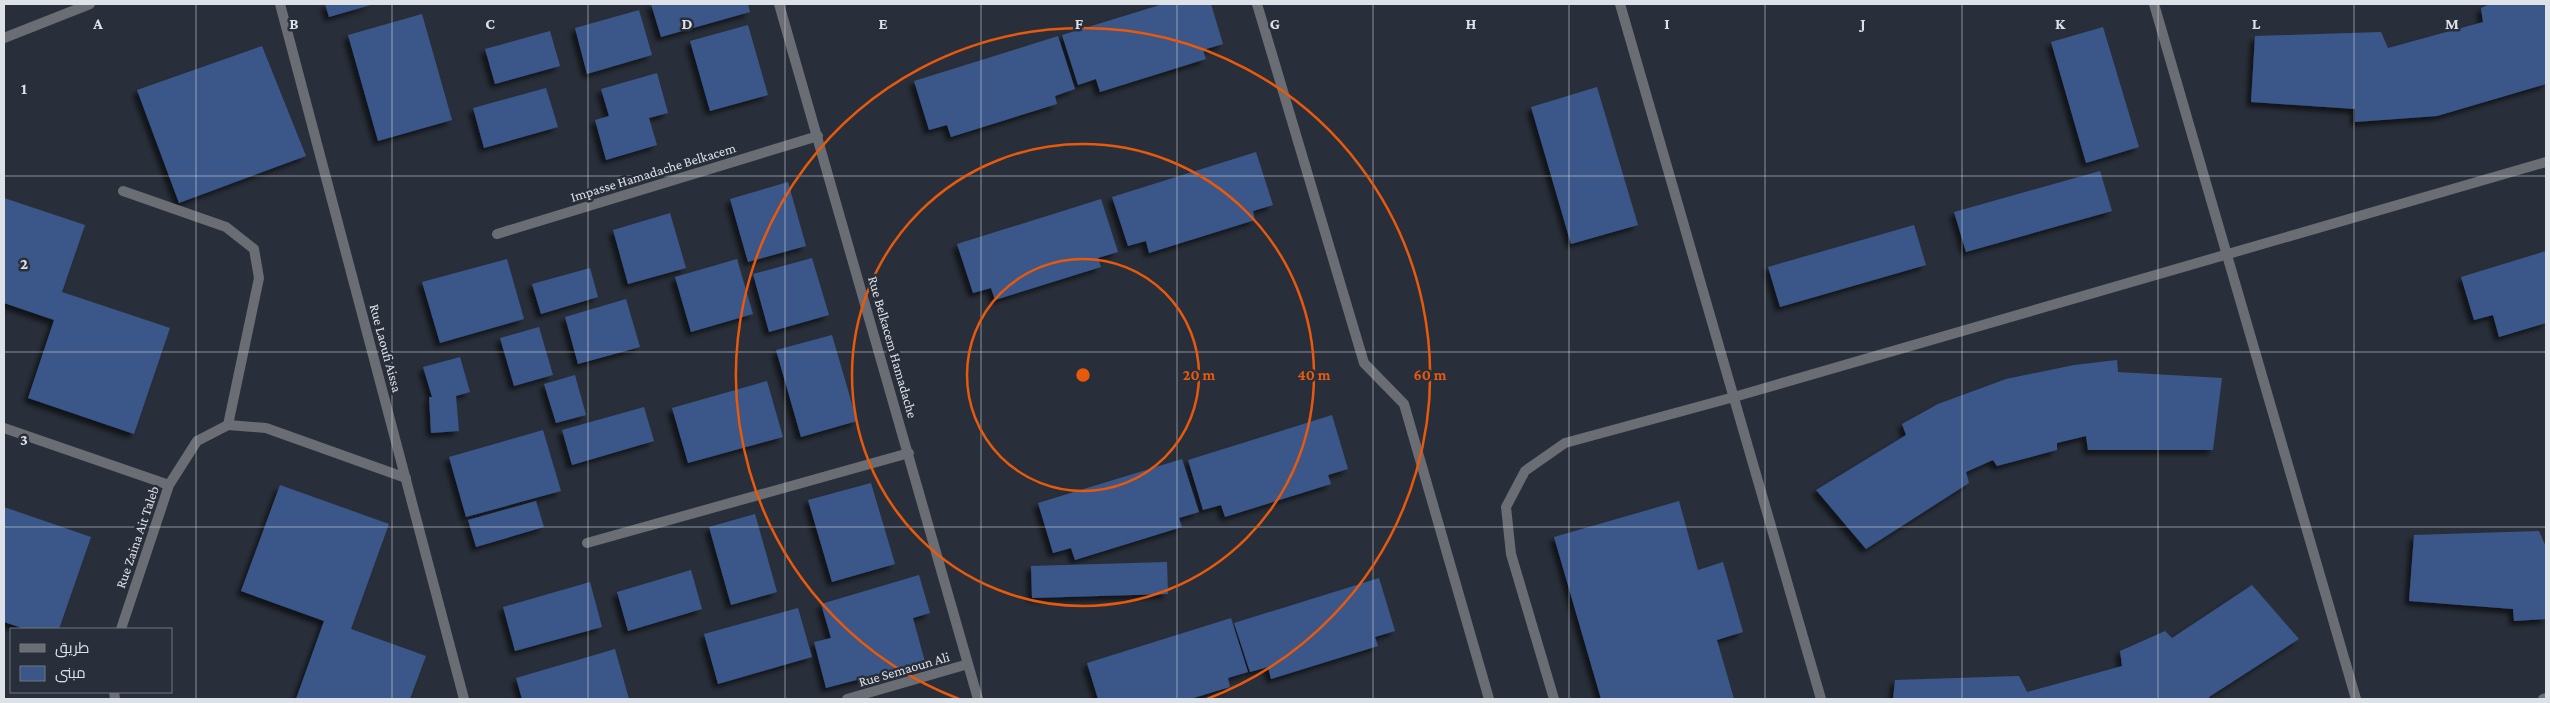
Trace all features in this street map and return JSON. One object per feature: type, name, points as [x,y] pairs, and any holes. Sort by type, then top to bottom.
[{"type":"street","points":[[4,38],[90,4]]},
{"type":"street","name":"Rue Laoufi Aissa","points":[[280,4],[464,699]]},
{"type":"street","name":"Rue Belkacem Hamadache","points":[[779,4],[978,699]]},
{"type":"street","points":[[1257,4],[1364,363],[1404,404],[1489,699]]},
{"type":"street","points":[[1620,4],[1821,699]]},
{"type":"street","points":[[2154,4],[2356,699]]},
{"type":"street","name":"Impasse Hamadache Belkacem","points":[[496,234],[818,136]]},
{"type":"street","points":[[1554,699],[1510,554],[1506,507],[1525,470],[1566,443],[1734,397],[2546,162]]},
{"type":"street","points":[[123,191],[226,228],[254,249],[259,278],[228,425],[266,428],[406,478]]},
{"type":"street","name":"Rue Zaina Ait Taleb","points":[[122,628],[169,485],[197,441],[228,425]]},
{"type":"street","points":[[4,428],[169,485]]},
{"type":"street","points":[[587,543],[909,453]]},
{"type":"street","name":"Rue Semaoun Ali","points":[[847,699],[968,664]]},
{"type":"building","points":[[325,4],[374,4],[329,17]]},
{"type":"building","points":[[651,4],[748,4],[750,12],[661,37]]},
{"type":"building","points":[[1163,4],[1211,4],[1223,44],[1203,50],[1206,59],[1100,92],[1096,79],[1078,85],[1062,35]]},
{"type":"building","points":[[2490,4],[2546,4],[2546,84],[2437,116],[2355,122],[2355,109],[2251,102],[2255,36],[2381,32],[2388,48],[2483,22],[2481,8]]},
{"type":"building","points":[[639,10],[652,55],[587,74],[575,28]]},
{"type":"building","points":[[422,14],[452,120],[378,141],[348,35]]},
{"type":"building","points":[[748,25],[768,95],[710,111],[690,41]]},
{"type":"building","points":[[2103,27],[2139,147],[2086,163],[2051,42]]},
{"type":"building","points":[[550,31],[560,66],[495,84],[485,49]]},
{"type":"building","points":[[1058,36],[1075,89],[1055,96],[1057,104],[951,137],[947,125],[929,130],[914,81]]},
{"type":"building","points":[[262,46],[306,156],[179,203],[137,90]]},
{"type":"building","points":[[657,73],[668,113],[649,118],[657,145],[606,160],[595,120],[609,116],[601,89]]},
{"type":"building","points":[[1597,87],[1638,225],[1571,244],[1531,107]]},
{"type":"building","points":[[546,88],[558,127],[484,148],[473,108]]},
{"type":"building","points":[[1256,152],[1273,205],[1253,211],[1255,220],[1149,253],[1146,241],[1128,246],[1112,197]]},
{"type":"building","points":[[2100,171],[2112,211],[1966,252],[1954,212]]},
{"type":"building","points":[[788,182],[806,246],[748,262],[730,199]]},
{"type":"building","points":[[4,198],[85,225],[62,292],[170,328],[134,434],[28,398],[54,320],[4,303]]},
{"type":"building","points":[[1101,199],[1118,252],[1098,258],[1101,267],[995,300],[991,288],[973,293],[957,244]]},
{"type":"building","points":[[670,213],[686,268],[628,284],[613,230]]},
{"type":"building","points":[[1914,225],[1926,265],[1780,307],[1768,267]]},
{"type":"building","points":[[2546,251],[2546,323],[2499,337],[2493,315],[2474,320],[2461,277]]},
{"type":"building","points":[[812,258],[829,315],[769,332],[753,274]]},
{"type":"building","points":[[507,259],[524,319],[440,343],[422,282]]},
{"type":"building","points":[[737,259],[753,314],[691,332],[675,277]]},
{"type":"building","points":[[590,268],[598,297],[541,314],[532,284]]},
{"type":"building","points":[[626,299],[640,347],[578,364],[565,317]]},
{"type":"building","points":[[539,327],[553,375],[514,386],[500,338]]},
{"type":"building","points":[[832,335],[857,421],[801,437],[776,350]]},
{"type":"building","points":[[460,357],[470,392],[456,396],[459,431],[431,433],[429,397],[432,397],[423,367]]},
{"type":"building","points":[[2117,360],[2118,372],[2222,378],[2213,450],[2088,450],[2086,436],[2057,443],[2057,450],[1997,466],[1993,460],[1966,472],[1969,483],[1866,549],[1816,490],[1906,435],[1902,424],[1938,404],[2006,379],[2074,365]]},
{"type":"building","points":[[575,375],[586,415],[556,423],[544,384]]},
{"type":"building","points":[[767,381],[783,437],[688,463],[672,408]]},
{"type":"building","points":[[644,407],[654,441],[572,465],[562,430]]},
{"type":"building","points":[[1332,415],[1348,469],[1328,475],[1331,484],[1225,517],[1221,505],[1203,510],[1188,460]]},
{"type":"building","points":[[543,430],[561,491],[466,517],[449,457]]},
{"type":"building","points":[[1182,459],[1199,512],[1179,518],[1182,527],[1075,560],[1071,548],[1053,553],[1038,503]]},
{"type":"building","points":[[871,483],[895,564],[832,582],[808,500]]},
{"type":"building","points":[[280,485],[389,524],[351,629],[426,656],[410,699],[296,699],[324,621],[241,591]]},
{"type":"building","points":[[536,501],[544,527],[476,547],[468,520]]},
{"type":"building","points":[[1679,501],[1698,570],[1723,562],[1743,632],[1717,640],[1734,699],[1601,699],[1554,537]]},
{"type":"building","points":[[4,507],[91,537],[59,628],[22,628],[4,622]]},
{"type":"building","points":[[755,514],[777,592],[731,605],[709,527]]},
{"type":"building","points":[[2539,531],[2546,547],[2546,619],[2514,621],[2513,609],[2409,601],[2414,535]]},
{"type":"building","points":[[1167,562],[1168,594],[1032,598],[1031,566]]},
{"type":"building","points":[[691,570],[702,609],[628,631],[617,592]]},
{"type":"building","points":[[919,575],[930,613],[913,618],[925,662],[826,688],[814,642],[831,638],[821,604]]},
{"type":"building","points":[[1379,578],[1395,631],[1375,637],[1378,646],[1271,679],[1268,667],[1250,672],[1234,623]]},
{"type":"building","points":[[590,582],[602,627],[515,651],[503,607]]},
{"type":"building","points":[[2252,585],[2299,639],[2209,697],[2210,699],[1893,699],[1895,680],[2019,676],[2027,692],[2122,666],[2120,651],[2165,631],[2172,638]]},
{"type":"building","points":[[798,608],[812,657],[718,684],[704,634]]},
{"type":"building","points":[[1231,618],[1248,672],[1228,678],[1230,687],[1190,699],[1098,699],[1087,663]]},
{"type":"building","points":[[615,649],[629,699],[522,699],[516,678]]}]
